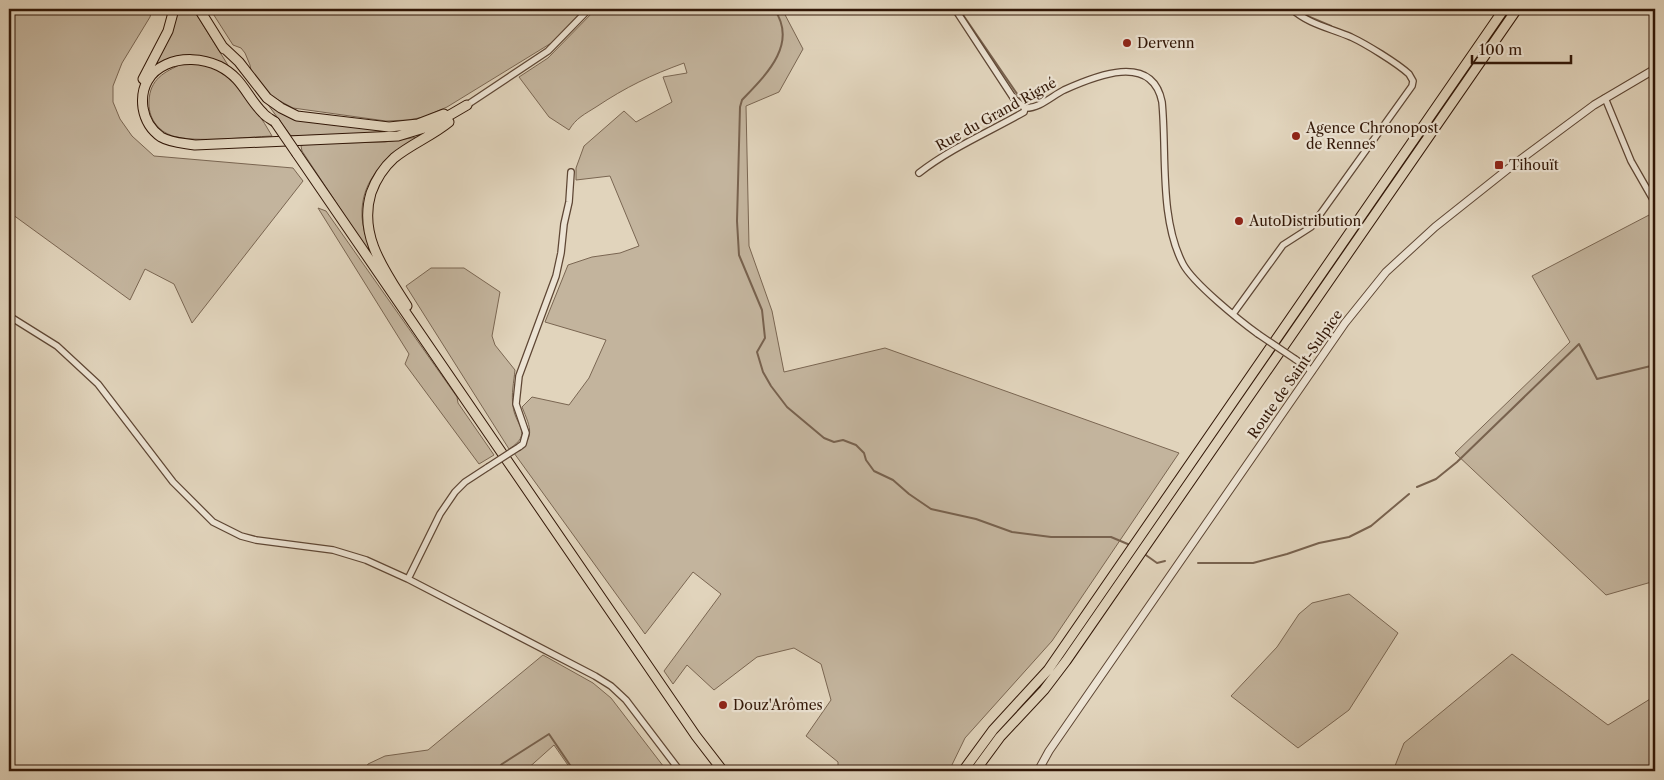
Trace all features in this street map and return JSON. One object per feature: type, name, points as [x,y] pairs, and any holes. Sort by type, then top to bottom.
[{"type":"main road","points":[[174,9],[168,31],[140,85],[139,112],[147,130],[158,140],[176,148],[195,145]]},
{"type":"main road","points":[[199,9],[222,46],[432,349],[696,736],[723,771]]},
{"type":"main road","points":[[963,771],[993,730],[1048,670],[1504,9]]},
{"type":"main road","points":[[975,771],[1000,737],[1055,676],[1517,9]]},
{"type":"main road","points":[[222,46],[239,62],[267,98],[297,116],[377,127],[400,127],[425,122],[467,105]]},
{"type":"main road","points":[[275,122],[263,113],[238,79],[226,70],[205,62],[174,61],[158,69],[148,80],[144,94],[144,112],[149,125],[161,137],[172,142],[195,145],[398,136],[431,126],[467,105]]},
{"type":"main road","points":[[432,349],[425,333],[372,246],[367,226],[367,208],[375,181],[389,163],[447,124],[467,105]]},
{"type":"street","points":[[467,105],[548,51],[589,9]]},
{"type":"street","points":[[955,9],[1014,99],[1025,108]]},
{"type":"street","points":[[1233,314],[1283,246],[1311,227],[1412,86],[1411,77],[1406,71],[1351,37],[1308,21],[1292,9]]},
{"type":"street","name":"Route de Saint-Sulpice","points":[[1038,771],[1049,751],[1312,371],[1361,301],[1386,272],[1411,247],[1513,164],[1605,98],[1655,69]]},
{"type":"street","name":"Rue du Grand Rigné","points":[[919,173],[931,163],[1024,112],[1025,108],[1036,106],[1063,90],[1122,71],[1137,72],[1153,81],[1159,90],[1162,102],[1169,217],[1182,261],[1188,270],[1233,314],[1258,334],[1312,371]]},
{"type":"street","points":[[1605,98],[1631,161],[1655,203]]},
{"type":"street","points":[[408,579],[440,514],[455,492],[465,482],[523,444],[526,433],[516,404],[519,376],[556,276],[569,202],[571,172]]},
{"type":"street","points":[[9,316],[57,346],[98,384],[173,482],[213,522],[241,536],[256,540],[308,546],[349,554],[366,560],[408,579],[611,686],[626,700],[680,771]]},
{"type":"shaded area","points":[[9,9],[152,9],[150,17],[122,63],[113,86],[113,102],[120,119],[132,136],[154,156],[293,168],[303,181],[192,323],[174,284],[145,269],[130,300],[9,212]]},
{"type":"shaded area","points":[[177,9],[193,9],[231,70],[208,59],[193,55],[173,57],[155,66],[172,30]]},
{"type":"shaded area","points":[[210,9],[584,9],[553,42],[447,107],[424,117],[386,121],[293,108],[269,95],[252,76],[245,53],[241,48],[233,45]]},
{"type":"shaded area","points":[[596,9],[782,9],[803,49],[779,92],[746,106],[749,246],[772,311],[784,372],[885,348],[1179,453],[1052,641],[965,738],[949,771],[842,771],[838,767],[838,762],[806,736],[831,700],[821,664],[794,648],[757,657],[714,690],[687,665],[673,684],[664,671],[721,594],[693,572],[645,634],[514,453],[526,443],[530,433],[528,421],[522,407],[532,397],[569,405],[589,378],[606,340],[545,322],[568,265],[592,257],[620,253],[639,246],[610,176],[576,180],[576,168],[584,146],[624,111],[636,122],[672,102],[663,77],[687,73],[684,63],[639,82],[584,114],[569,130],[549,117],[519,77],[548,58]]},
{"type":"shaded area","points":[[182,64],[200,64],[216,68],[224,73],[248,99],[272,136],[194,139],[173,136],[162,131],[150,113],[150,93],[159,77]]},
{"type":"shaded area","points":[[266,102],[313,121],[392,130],[409,128],[397,132],[383,133],[291,136]]},
{"type":"shaded area","points":[[418,137],[378,169],[366,190],[362,217],[364,232],[371,255],[302,151],[301,146],[304,144],[385,142]]},
{"type":"shaded area","points":[[318,208],[326,211],[457,397],[458,403],[494,455],[479,464],[405,364],[409,354]]},
{"type":"shaded area","points":[[1651,214],[1655,219],[1655,581],[1606,595],[1455,453],[1570,342],[1532,276]]},
{"type":"shaded area","points":[[431,268],[464,268],[500,292],[492,336],[495,345],[515,370],[512,402],[522,434],[509,449],[406,286]]},
{"type":"shaded area","points":[[1349,594],[1398,633],[1349,710],[1298,748],[1231,696],[1277,647],[1299,614],[1312,603]]},
{"type":"shaded area","points":[[1512,654],[1608,725],[1655,696],[1655,771],[1393,771],[1404,743]]},
{"type":"shaded area","points":[[543,655],[593,683],[611,698],[667,771],[572,771],[554,745],[525,771],[364,771],[368,764],[385,756],[428,750]]},
{"type":"waterway","points":[[774,9],[781,22],[783,35],[781,47],[769,70],[742,100],[740,107],[737,221],[739,255],[762,310],[765,338],[757,352],[763,372],[771,386],[787,407],[824,438],[834,442],[843,440],[856,445],[864,453],[866,460],[874,471],[893,480],[931,509],[976,519],[1012,532],[1051,537],[1111,537],[1130,545]]},
{"type":"waterway","points":[[959,9],[1022,101]]},
{"type":"waterway","points":[[1305,15],[1331,26]]},
{"type":"waterway","points":[[1417,487],[1436,479],[1457,462],[1579,344],[1597,379],[1655,365]]},
{"type":"waterway","points":[[1198,563],[1253,563],[1319,543],[1349,537],[1371,526],[1409,494]]},
{"type":"waterway","points":[[1143,553],[1157,563],[1165,561]]},
{"type":"waterway","points":[[496,771],[502,764],[549,734],[574,771]]},
{"type":"place","name":"Dervenn","points":[[1127,43]]},
{"type":"place","name":"Agence Chronopost de Rennes","points":[[1296,136]]},
{"type":"place","name":"Tihouït","points":[[1499,165]]},
{"type":"place","name":"AutoDistribution","points":[[1239,221]]},
{"type":"place","name":"Douz'Arômes","points":[[723,705]]}]
